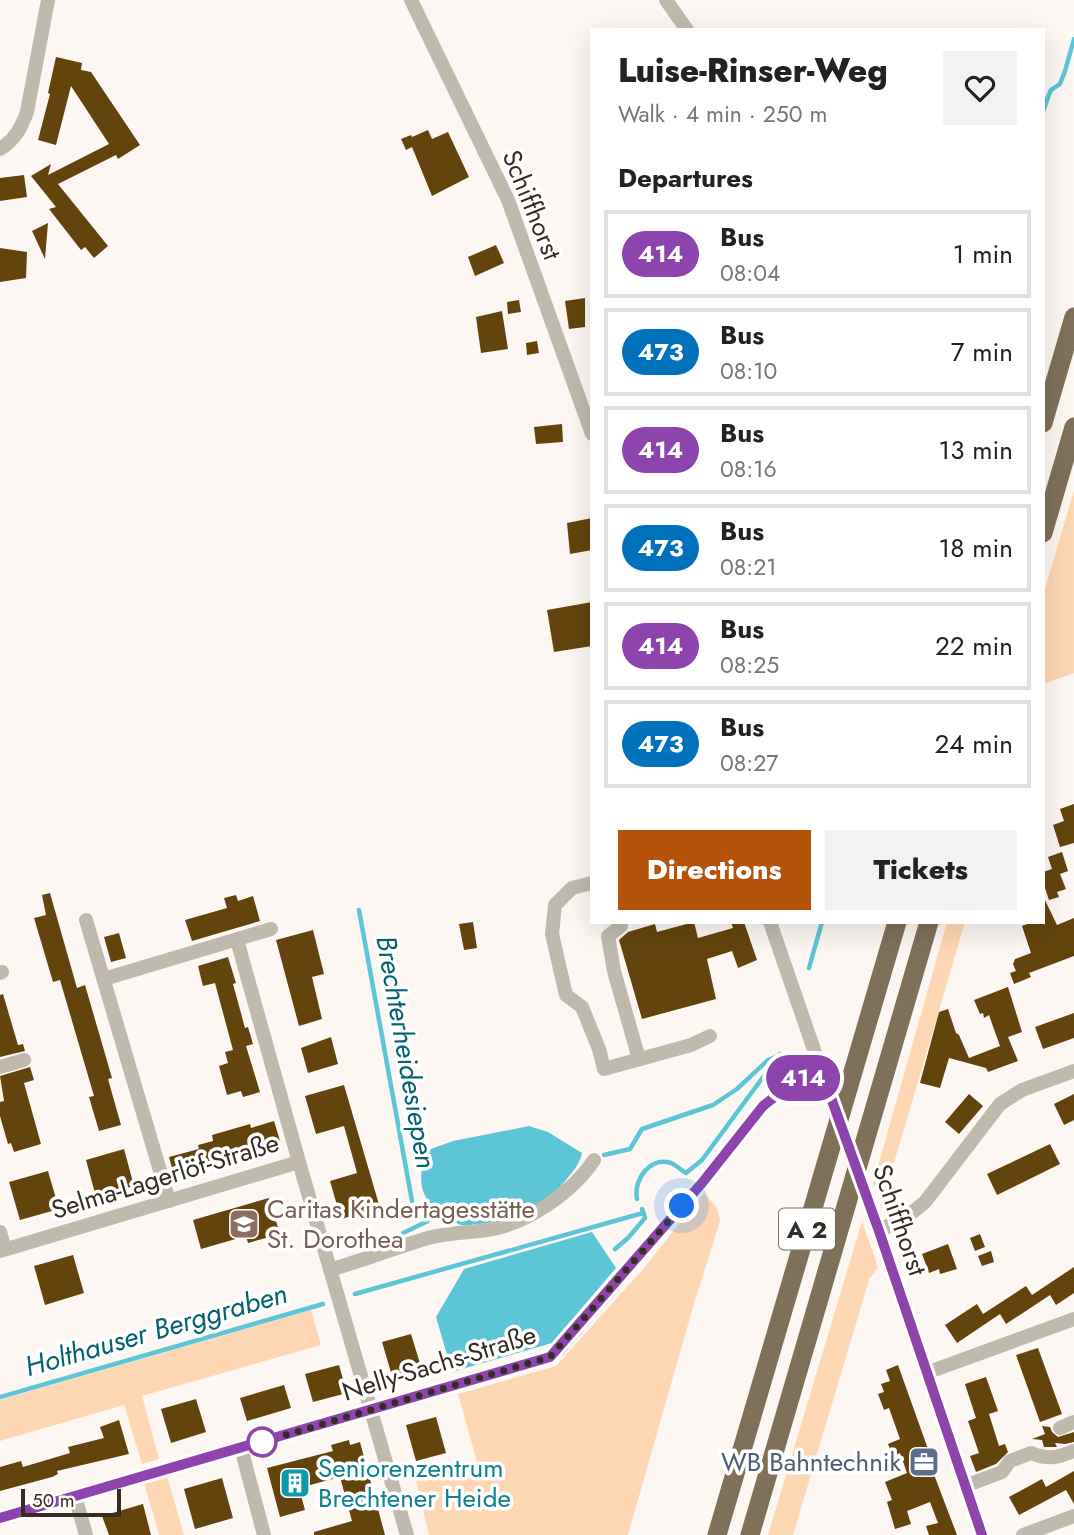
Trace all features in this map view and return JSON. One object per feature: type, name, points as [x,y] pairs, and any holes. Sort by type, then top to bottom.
[{"type":"highway","points":[[1045,416],[1074,317]]},
{"type":"highway","points":[[1045,526],[1074,427]]},
{"type":"highway","name":"A 2","points":[[717,1535],[896,924]]},
{"type":"highway","name":"A 2","points":[[750,1535],[928,924]]},
{"type":"street","points":[[0,149],[20,129],[27,112],[48,0]]},
{"type":"street","name":"Schiffhorst","points":[[411,0],[508,200],[590,428]]},
{"type":"street","points":[[666,0],[686,28]]},
{"type":"street","points":[[590,884],[572,888],[555,905],[552,934],[566,995],[582,1007],[604,1069],[691,1045],[710,1035]]},
{"type":"street","points":[[86,920],[169,1200]]},
{"type":"street","points":[[620,924],[608,936],[614,971],[639,1059]]},
{"type":"street","name":"Schiffhorst","points":[[771,924],[882,1234],[982,1535]]},
{"type":"street","points":[[104,979],[271,929]]},
{"type":"street","points":[[237,940],[299,1162]]},
{"type":"street","points":[[0,1068],[24,1060]]},
{"type":"street","name":"Nelly-Sachs-Straße","points":[[0,1518],[550,1357],[702,1183],[763,1106],[804,1078],[821,1070]]},
{"type":"street","points":[[882,1234],[925,1202],[1000,1104],[1022,1090],[1074,1071]]},
{"type":"street","points":[[330,1270],[430,1238],[493,1229],[519,1220],[545,1206],[574,1182],[594,1160]]},
{"type":"street","name":"Selma-Lagerlöf-Straße","points":[[3,1250],[299,1162],[407,1535]]},
{"type":"street","points":[[0,1232],[3,1250]]},
{"type":"street","points":[[926,1373],[1074,1319]]},
{"type":"street","points":[[241,1448],[264,1535]]},
{"type":"street","points":[[965,1486],[1002,1472],[1010,1461],[1031,1453],[1045,1459],[1074,1451]]},
{"type":"street","points":[[75,1496],[86,1535]]},
{"type":"street","points":[[1023,1535],[1074,1516]]},
{"type":"shaded area","points":[[1074,490],[1074,673],[1045,683],[1045,589]]},
{"type":"shaded area","points":[[946,924],[964,924],[884,1197],[873,1184]]},
{"type":"shaded area","points":[[704,1193],[717,1208],[720,1221],[628,1535],[429,1535],[416,1480],[477,1462],[458,1394],[556,1366],[644,1268]]},
{"type":"shaded area","points":[[862,1221],[878,1267],[869,1280],[793,1535],[768,1535]]},
{"type":"shaded area","points":[[311,1310],[321,1345],[142,1396],[159,1459],[142,1464],[124,1405],[0,1441],[0,1400]]},
{"type":"shaded area","points":[[167,1476],[184,1535],[159,1535],[144,1483]]},
{"type":"water","points":[[529,1126],[548,1132],[582,1153],[574,1170],[548,1198],[503,1220],[465,1225],[456,1223],[430,1203],[422,1188],[421,1179],[428,1150],[453,1141]]},
{"type":"water","points":[[592,1232],[616,1268],[552,1343],[452,1372],[436,1317],[464,1269]]},
{"type":"building","points":[[56,57],[82,63],[81,70],[91,72],[140,145],[118,159],[116,155],[58,184],[108,246],[94,258],[85,247],[81,250],[49,209],[56,207],[31,176],[51,164],[48,175],[109,144],[71,86],[56,145],[38,140]]},
{"type":"building","points":[[428,130],[432,139],[448,132],[469,177],[432,196],[412,147],[406,150],[401,139]]},
{"type":"building","points":[[24,175],[27,197],[0,201],[0,178]]},
{"type":"building","points":[[48,223],[45,259],[32,231]]},
{"type":"building","points":[[496,245],[504,263],[475,276],[468,257]]},
{"type":"building","points":[[0,248],[27,252],[26,278],[0,282]]},
{"type":"building","points":[[585,298],[585,327],[569,329],[565,301]]},
{"type":"building","points":[[519,300],[521,312],[508,314],[507,302]]},
{"type":"building","points":[[502,311],[508,349],[481,353],[476,317]]},
{"type":"building","points":[[537,341],[539,353],[527,355],[526,343]]},
{"type":"building","points":[[562,424],[563,442],[536,444],[534,427]]},
{"type":"building","points":[[590,518],[590,550],[570,554],[567,523]]},
{"type":"building","points":[[590,602],[590,646],[554,652],[547,610]]},
{"type":"building","points":[[1074,804],[1074,843],[1060,847],[1053,825],[1064,821],[1060,809]]},
{"type":"building","points":[[1062,852],[1068,871],[1060,874],[1066,889],[1057,892],[1059,897],[1049,900],[1045,888],[1045,871],[1052,869],[1048,857]]},
{"type":"building","points":[[50,893],[77,988],[85,985],[112,1078],[108,1079],[121,1125],[99,1131],[89,1097],[94,1096],[60,980],[53,982],[34,918],[46,915],[42,895]]},
{"type":"building","points":[[236,895],[238,901],[253,896],[260,921],[192,941],[185,920],[227,908],[224,898]]},
{"type":"building","points":[[1045,900],[1057,925],[1074,918],[1074,956],[1029,973],[1031,977],[1014,984],[1010,973],[1016,971],[1013,964],[1015,959],[1031,953],[1022,926],[1045,924]]},
{"type":"building","points":[[473,922],[477,948],[464,950],[459,924]]},
{"type":"building","points":[[655,924],[657,932],[694,924],[698,938],[733,928],[732,924],[745,924],[757,960],[738,968],[732,951],[707,959],[716,999],[642,1019],[619,940],[628,932]]},
{"type":"building","points":[[313,930],[324,974],[312,977],[322,1019],[299,1026],[276,940]]},
{"type":"building","points":[[119,933],[126,958],[111,962],[104,937]]},
{"type":"building","points":[[228,957],[245,1028],[248,1027],[253,1044],[246,1046],[260,1092],[243,1097],[241,1091],[227,1095],[219,1066],[228,1063],[225,1052],[233,1050],[215,983],[203,986],[198,966]]},
{"type":"building","points":[[1008,987],[1022,1032],[1008,1037],[1018,1061],[988,1072],[986,1068],[949,1058],[940,1088],[920,1083],[939,1012],[948,1009],[956,1033],[969,1058],[1000,1046],[989,1015],[984,1018],[983,1013],[980,1014],[974,1000]]},
{"type":"building","points":[[3,994],[18,1045],[23,1044],[25,1051],[0,1057],[0,995]]},
{"type":"building","points":[[1074,1013],[1074,1038],[1043,1049],[1035,1027]]},
{"type":"building","points":[[331,1037],[338,1064],[308,1073],[301,1048]]},
{"type":"building","points":[[30,1067],[34,1080],[24,1083],[41,1144],[14,1152],[11,1143],[8,1144],[0,1116],[0,1102],[4,1101],[0,1076]]},
{"type":"building","points":[[344,1085],[380,1208],[341,1219],[330,1181],[357,1173],[344,1126],[316,1134],[305,1096]]},
{"type":"building","points":[[969,1094],[983,1106],[959,1134],[945,1122]]},
{"type":"building","points":[[1074,1094],[1074,1120],[1064,1125],[1054,1104]]},
{"type":"building","points":[[274,1121],[281,1144],[252,1153],[252,1156],[233,1161],[232,1158],[174,1175],[169,1157],[199,1149],[198,1145],[213,1141],[212,1135],[250,1124],[251,1128]]},
{"type":"building","points":[[1050,1144],[1060,1164],[997,1195],[987,1174]]},
{"type":"building","points":[[124,1149],[134,1186],[96,1197],[86,1160]]},
{"type":"building","points":[[48,1171],[59,1209],[20,1220],[9,1182]]},
{"type":"building","points":[[269,1198],[280,1234],[248,1243],[246,1236],[201,1249],[193,1220]]},
{"type":"building","points":[[980,1234],[985,1247],[975,1251],[970,1238]]},
{"type":"building","points":[[948,1244],[957,1269],[940,1274],[939,1269],[929,1273],[922,1254]]},
{"type":"building","points":[[991,1251],[994,1262],[982,1266],[978,1256]]},
{"type":"building","points":[[73,1255],[84,1293],[45,1305],[34,1266]]},
{"type":"building","points":[[1074,1267],[1074,1293],[1056,1305],[1050,1295],[1006,1324],[1000,1314],[957,1343],[945,1325],[977,1304],[983,1314],[1026,1286],[1032,1295]]},
{"type":"building","points":[[411,1334],[422,1370],[393,1379],[382,1342]]},
{"type":"building","points":[[1038,1348],[1062,1414],[1040,1422],[1016,1355]]},
{"type":"building","points":[[339,1365],[347,1393],[313,1402],[305,1374]]},
{"type":"building","points":[[898,1365],[933,1463],[930,1464],[957,1535],[929,1535],[926,1526],[938,1523],[930,1502],[907,1511],[911,1524],[895,1529],[887,1502],[892,1500],[885,1482],[907,1473],[900,1453],[893,1456],[888,1444],[900,1439],[889,1408],[884,1410],[878,1394],[884,1392],[881,1384],[890,1381],[886,1370]]},
{"type":"building","points":[[986,1377],[998,1411],[989,1414],[999,1446],[1005,1444],[1008,1452],[996,1464],[976,1472],[970,1456],[979,1453],[968,1421],[976,1418],[965,1384]]},
{"type":"building","points":[[284,1385],[291,1408],[247,1421],[240,1398]]},
{"type":"building","points":[[196,1399],[206,1432],[171,1443],[161,1409]]},
{"type":"building","points":[[436,1417],[446,1453],[416,1461],[406,1425]]},
{"type":"building","points":[[119,1420],[129,1454],[57,1471],[58,1474],[52,1477],[0,1491],[0,1467],[21,1461],[23,1467],[70,1453],[68,1447],[104,1438],[100,1427]]},
{"type":"building","points":[[1042,1426],[1050,1427],[1058,1437],[1074,1432],[1074,1442],[1055,1443],[1057,1447],[1044,1447],[1042,1440],[1032,1439],[1045,1434]]},
{"type":"building","name":"Seniorenzentrum Brechtener Heide","points":[[349,1440],[350,1445],[360,1442],[385,1535],[314,1535],[314,1532],[352,1521],[340,1477],[299,1488],[305,1510],[280,1517],[267,1468],[333,1451],[331,1445]]},
{"type":"building","points":[[1074,1471],[1074,1504],[1066,1490],[1019,1515],[1009,1497],[1042,1479],[1046,1487]]},
{"type":"building","points":[[222,1478],[233,1518],[195,1529],[184,1489]]},
{"type":"building","points":[[143,1504],[151,1535],[109,1535],[102,1516]]},
{"type":"waterway","points":[[1045,106],[1051,90],[1060,84],[1074,39]]},
{"type":"waterway","name":"Brechterheidesiepen","points":[[359,910],[412,1201]]},
{"type":"waterway","points":[[809,968],[821,924]]},
{"type":"waterway","points":[[637,1199],[640,1177],[650,1166],[656,1163],[671,1163],[686,1173],[702,1160],[780,1054]]},
{"type":"waterway","points":[[604,1155],[630,1149],[642,1129],[713,1105],[737,1089],[768,1060],[780,1055]]},
{"type":"waterway","name":"Holthauser Berggraben","points":[[355,1294],[643,1213],[642,1209]]},
{"type":"waterway","points":[[403,1233],[426,1222],[438,1211]]},
{"type":"waterway","points":[[615,1249],[645,1218],[643,1211]]},
{"type":"waterway","name":"Holthauser Berggraben","points":[[0,1397],[323,1304]]},
{"type":"bus line","name":"414","points":[[0,1518],[550,1357],[702,1183],[763,1106],[783,1090],[821,1070],[879,1231],[982,1535]]},
{"type":"place","name":"Caritas Kindertagesstätte St. Dorothea","points":[[244,1224]]},
{"type":"place","name":"WB Bahntechnik","points":[[924,1462]]},
{"type":"place","name":"Seniorenzentrum Brechtener Heide","points":[[295,1483]]},
{"type":"route","points":[[262,1442],[550,1357],[682,1206]]}]
